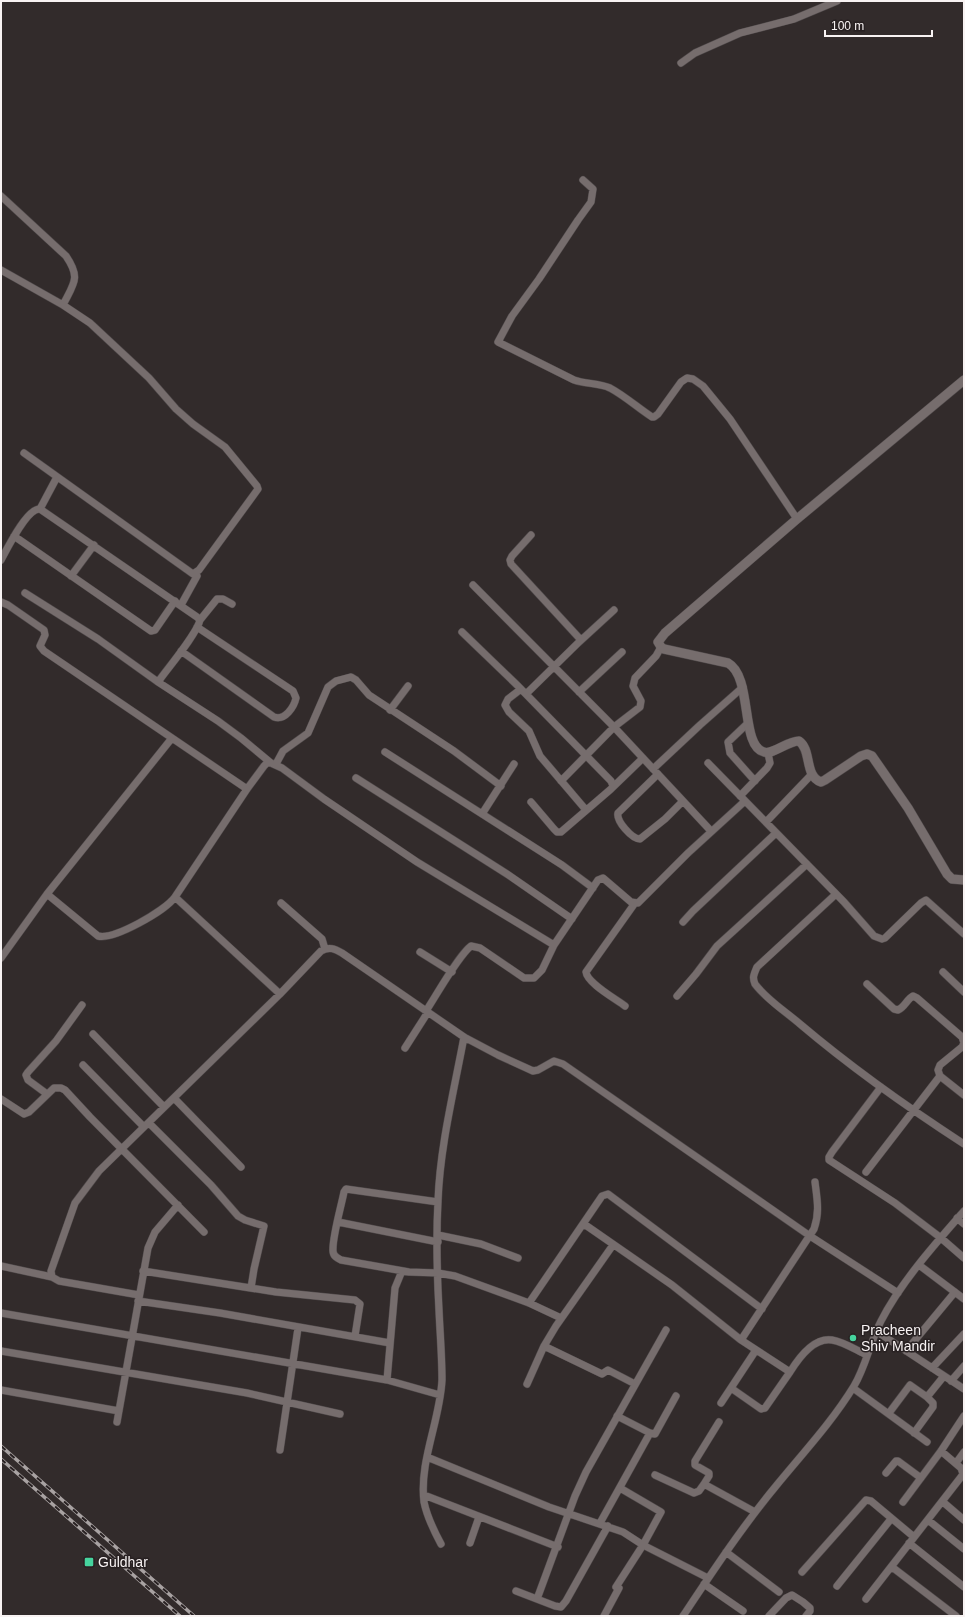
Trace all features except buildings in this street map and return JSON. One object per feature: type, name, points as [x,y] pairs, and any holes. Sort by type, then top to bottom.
[{"type":"street","points":[[681,63],[695,53],[740,33],[794,20],[838,1]]},
{"type":"street","points":[[583,180],[593,189],[591,202],[540,279],[512,316],[498,342],[574,380],[584,384],[602,385],[610,388],[652,417],[658,414],[681,382],[687,378],[693,379],[703,386],[730,419],[798,518]]},
{"type":"street","points":[[1,196],[66,256],[73,266],[75,273],[73,285],[63,305]]},
{"type":"street","points":[[1,270],[63,305],[90,323],[149,378],[176,409],[193,424],[225,447],[258,489],[199,570],[193,574],[24,453]]},
{"type":"street","points":[[964,380],[798,518],[665,633],[658,642],[661,647],[683,654],[728,664],[734,667],[743,688],[748,723],[754,745],[760,751],[768,753],[792,741],[798,741],[804,748],[812,774],[816,779],[822,781],[861,756],[867,754],[872,756],[908,808],[947,874],[952,879],[964,880]]},
{"type":"street","points":[[1,560],[14,536],[32,512],[40,509],[57,477]]},
{"type":"street","points":[[40,509],[178,603],[197,617],[198,623],[293,691],[296,698],[294,706],[281,717],[277,718],[181,651]]},
{"type":"street","points":[[531,535],[512,556],[510,560],[511,564],[581,640]]},
{"type":"street","points":[[14,536],[151,630],[155,630],[178,603],[197,576]]},
{"type":"street","points":[[71,576],[94,545]]},
{"type":"street","points":[[473,585],[614,727],[712,831]]},
{"type":"street","points":[[25,593],[98,639],[158,682],[232,730],[273,764],[417,862],[554,945]]},
{"type":"street","points":[[158,682],[181,651],[198,623],[217,599],[223,599],[232,604]]},
{"type":"street","points":[[1,602],[8,605],[44,630],[45,635],[40,646],[44,651],[247,789]]},
{"type":"street","points":[[526,694],[614,610]]},
{"type":"street","points":[[462,632],[587,756],[611,781],[613,786]]},
{"type":"street","points":[[561,781],[614,727],[640,707],[641,701],[633,686],[635,678],[652,660],[661,647]]},
{"type":"street","points":[[579,692],[622,652]]},
{"type":"street","points":[[273,764],[283,751],[308,733],[316,717],[326,690],[336,681],[348,677],[354,678],[366,692],[390,710],[454,751],[501,786]]},
{"type":"street","points":[[390,710],[408,686]]},
{"type":"street","points":[[683,801],[640,839],[635,838],[618,820],[618,813],[700,725],[743,688]]},
{"type":"street","points":[[521,689],[508,699],[505,705],[508,712],[529,731],[540,756],[586,810]]},
{"type":"street","points":[[748,723],[728,742],[728,748],[730,753],[754,782]]},
{"type":"street","points":[[1,958],[47,894],[172,738]]},
{"type":"street","points":[[385,752],[562,865],[593,888]]},
{"type":"street","points":[[625,1006],[592,982],[586,972],[635,903],[642,901],[743,799],[754,782],[770,763],[768,753]]},
{"type":"street","points":[[531,802],[550,825],[560,833],[566,830],[643,758]]},
{"type":"street","points":[[708,763],[836,894],[874,936],[882,939],[885,938],[926,900],[964,934]]},
{"type":"street","points":[[47,894],[98,936],[102,937],[117,932],[153,915],[167,906],[175,897],[247,789],[264,766],[267,764],[273,764]]},
{"type":"street","points":[[482,814],[514,764]]},
{"type":"street","points":[[766,822],[812,774]]},
{"type":"street","points":[[356,778],[507,874],[572,919]]},
{"type":"street","points":[[683,922],[776,833]]},
{"type":"street","points":[[677,996],[717,946],[807,864]]},
{"type":"street","points":[[405,1048],[452,972],[471,946],[476,946],[524,978],[534,978],[542,970],[554,945],[598,880],[604,878],[625,898],[635,903]]},
{"type":"street","points":[[836,894],[757,967],[753,974],[753,980],[758,988],[812,1034],[913,1111],[964,1144]]},
{"type":"street","points":[[175,897],[280,994]]},
{"type":"street","points":[[281,903],[322,939],[325,949]]},
{"type":"street","points":[[52,1277],[51,1271],[66,1224],[75,1202],[99,1170],[325,949],[336,949],[464,1037],[529,1070],[538,1070],[554,1061],[563,1064],[810,1236],[898,1293]]},
{"type":"street","points":[[420,952],[452,972]]},
{"type":"street","points":[[943,972],[964,992]]},
{"type":"street","points":[[867,984],[898,1010],[901,1009],[911,997],[914,996],[962,1037],[964,1043],[962,1047],[938,1067],[938,1073],[964,1095]]},
{"type":"street","points":[[47,1094],[28,1080],[26,1075],[56,1041],[82,1005]]},
{"type":"street","points":[[93,1034],[164,1107]]},
{"type":"street","points":[[441,1544],[429,1520],[424,1503],[424,1485],[427,1457],[440,1395],[442,1361],[438,1273],[438,1202],[440,1166],[464,1037]]},
{"type":"street","points":[[83,1065],[146,1125],[202,1175],[238,1216],[245,1220],[264,1226],[251,1288]]},
{"type":"street","points":[[866,1172],[940,1076]]},
{"type":"street","points":[[881,1087],[832,1152],[829,1160],[895,1203],[941,1238],[964,1258]]},
{"type":"street","points":[[1,1099],[24,1114],[29,1112],[54,1088],[61,1088],[65,1090],[204,1232]]},
{"type":"street","points":[[174,1098],[242,1167]]},
{"type":"street","points":[[741,1340],[810,1236],[817,1219],[819,1207],[815,1182]]},
{"type":"street","points":[[438,1202],[348,1188],[344,1192],[333,1252],[337,1258],[402,1271],[415,1273],[438,1273],[455,1276],[529,1303],[561,1318]]},
{"type":"street","points":[[529,1303],[602,1196],[608,1194],[762,1309]]},
{"type":"street","points":[[117,1422],[143,1271],[151,1240],[160,1226],[178,1206]]},
{"type":"street","points":[[683,1616],[755,1512],[829,1423],[860,1375],[876,1331],[898,1293],[964,1210]]},
{"type":"street","points":[[957,1218],[964,1224]]},
{"type":"street","points":[[338,1222],[477,1243],[518,1258]]},
{"type":"street","points":[[584,1224],[672,1286],[741,1340],[790,1372]]},
{"type":"street","points":[[527,1384],[544,1346],[561,1318],[613,1245]]},
{"type":"street","points":[[919,1265],[964,1299]]},
{"type":"street","points":[[1,1266],[52,1277],[59,1281],[139,1298],[298,1328],[355,1336],[390,1343]]},
{"type":"street","points":[[143,1271],[251,1288],[358,1301],[360,1304],[360,1309],[355,1336]]},
{"type":"street","points":[[387,1380],[395,1288],[402,1271]]},
{"type":"street","points":[[906,1351],[955,1292]]},
{"type":"street","points":[[1,1313],[387,1380],[440,1395]]},
{"type":"street","points":[[280,1450],[298,1328]]},
{"type":"street","points":[[537,1599],[558,1547],[575,1496],[586,1472],[666,1330]]},
{"type":"street","points":[[876,1331],[964,1389]]},
{"type":"street","points":[[932,1368],[964,1334]]},
{"type":"street","points":[[731,1388],[761,1409],[765,1408],[804,1354],[814,1345],[823,1341],[834,1340],[867,1355]]},
{"type":"street","points":[[544,1346],[602,1374],[608,1370],[635,1384]]},
{"type":"street","points":[[721,1403],[756,1350]]},
{"type":"street","points":[[1,1351],[247,1393],[340,1414]]},
{"type":"street","points":[[951,1381],[964,1366]]},
{"type":"street","points":[[927,1397],[944,1376]]},
{"type":"street","points":[[889,1413],[910,1385],[927,1397],[933,1403],[933,1406],[914,1433]]},
{"type":"street","points":[[853,1388],[927,1442]]},
{"type":"street","points":[[1,1390],[119,1411]]},
{"type":"street","points":[[617,1416],[650,1433],[655,1434],[676,1396]]},
{"type":"street","points":[[903,1502],[941,1451],[964,1416]]},
{"type":"street","points":[[655,1474],[694,1493],[699,1492],[709,1476],[709,1473],[695,1465],[694,1461],[719,1422]]},
{"type":"street","points":[[600,1523],[650,1433]]},
{"type":"street","points":[[866,1599],[943,1502],[963,1474],[962,1468],[941,1451]]},
{"type":"street","points":[[956,1463],[964,1452]]},
{"type":"street","points":[[427,1457],[569,1515],[600,1523],[623,1532],[706,1581],[743,1611]]},
{"type":"street","points":[[886,1473],[896,1461],[898,1461],[921,1478]]},
{"type":"street","points":[[704,1484],[755,1512]]},
{"type":"street","points":[[604,1616],[661,1512],[620,1488]]},
{"type":"street","points":[[424,1495],[558,1547]]},
{"type":"street","points":[[802,1572],[866,1500],[871,1501],[914,1537]]},
{"type":"street","points":[[943,1502],[964,1520]]},
{"type":"street","points":[[470,1543],[479,1517]]},
{"type":"street","points":[[837,1586],[891,1519]]},
{"type":"street","points":[[928,1520],[964,1549]]},
{"type":"street","points":[[516,1591],[561,1607],[608,1526]]},
{"type":"street","points":[[909,1543],[964,1587]]},
{"type":"street","points":[[726,1552],[779,1592]]},
{"type":"street","points":[[892,1567],[956,1616]]},
{"type":"street","points":[[769,1616],[786,1598],[792,1595],[810,1608],[810,1611],[806,1616]]},
{"type":"railway","points":[[1,1446],[194,1616]]},
{"type":"railway","points":[[1,1459],[180,1616]]},
{"type":"place","name":"Pracheen Shiv Mandir","points":[[853,1338]]},
{"type":"place","name":"Guldhar","points":[[89,1562]]}]
